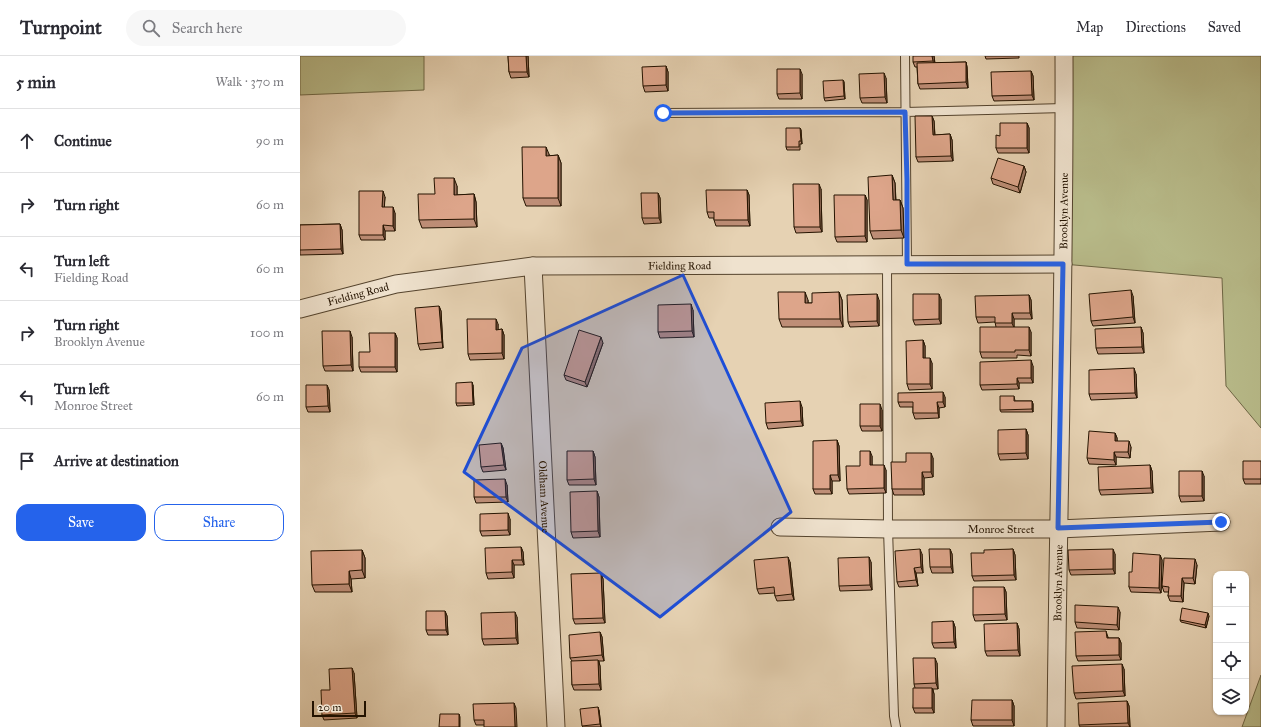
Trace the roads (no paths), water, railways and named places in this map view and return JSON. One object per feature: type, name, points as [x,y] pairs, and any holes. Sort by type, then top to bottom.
[{"type":"street","name":"Brooklyn Avenue","points":[[1056,727],[1063,264],[1064,56]]},
{"type":"street","name":"Fielding Road","points":[[300,309],[396,284],[533,266],[1063,264]]},
{"type":"street","name":"Oldham Avenue","points":[[533,266],[556,727]]},
{"type":"street","name":"Monroe Street","points":[[780,527],[888,529],[1058,528],[1221,522]]},
{"type":"lane","points":[[905,56],[907,264]]},
{"type":"lane","points":[[663,113],[905,112],[1064,108]]},
{"type":"lane","points":[[887,264],[888,529],[894,716],[896,727]]}]
